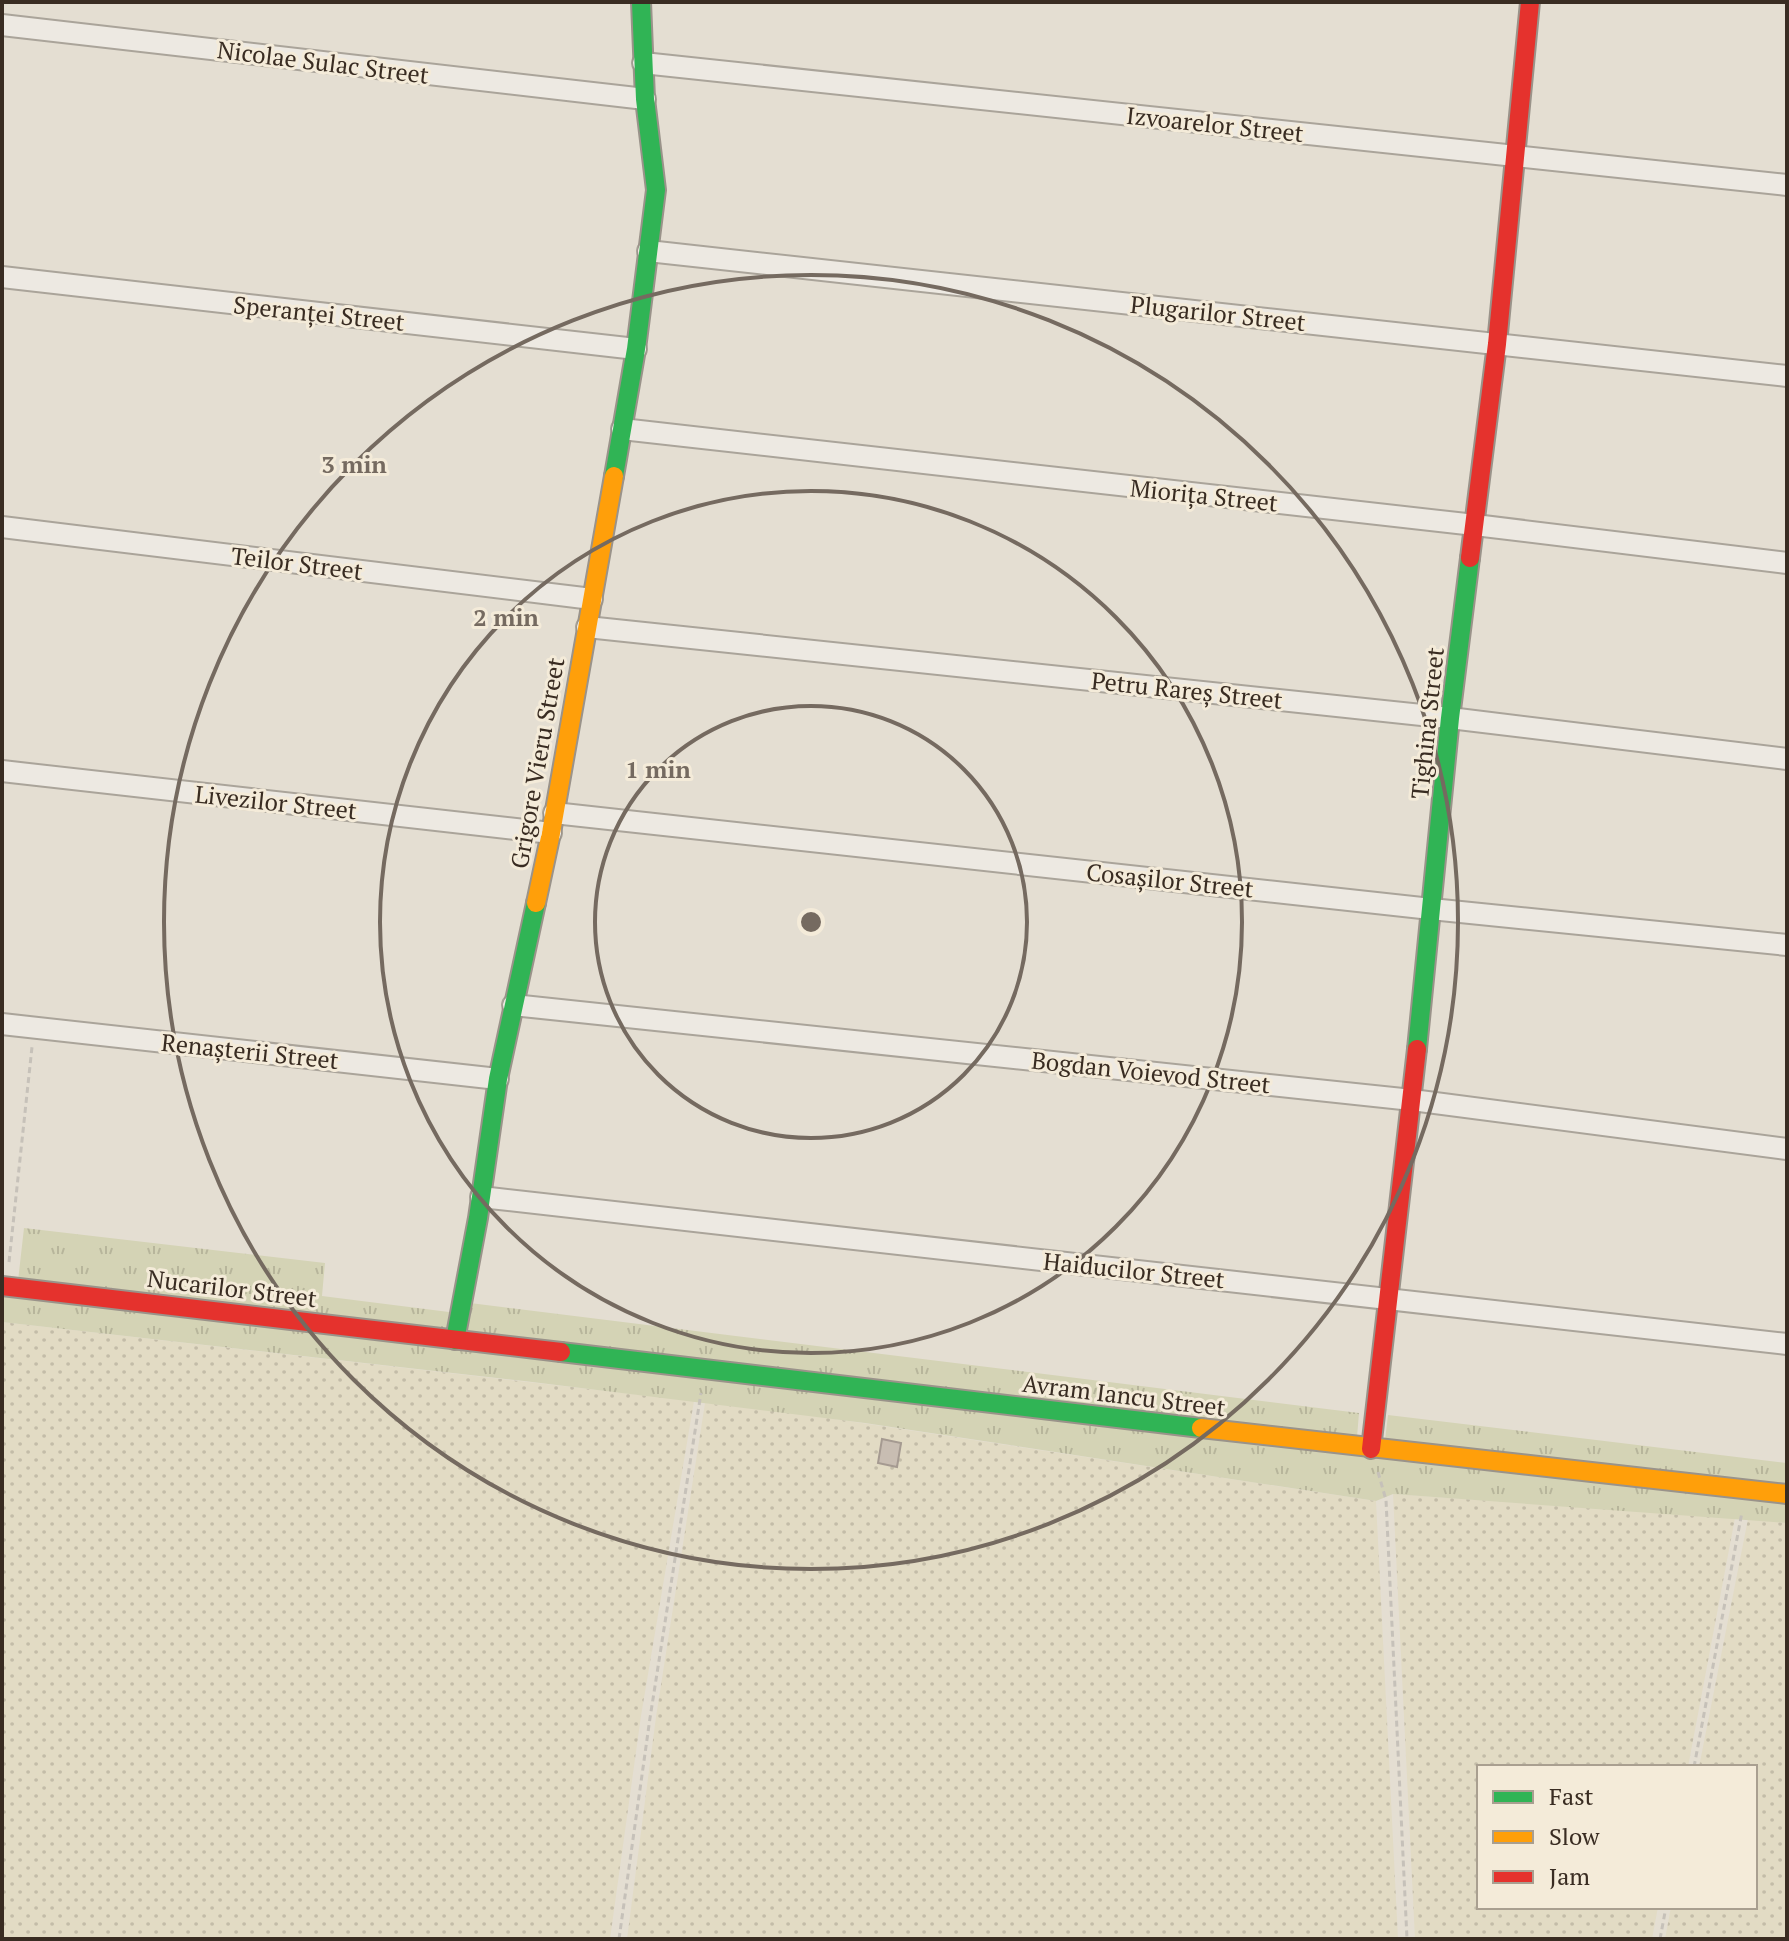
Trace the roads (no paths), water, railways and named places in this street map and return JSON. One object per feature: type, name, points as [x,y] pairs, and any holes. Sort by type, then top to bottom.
[{"type":"street","name":"Grigore Vieru Street","points":[[455,1340],[481,1197],[498,1079],[552,823],[636,349],[656,190],[645,99],[641,2]]},
{"type":"street","name":"Tighina Street","points":[[1371,1449],[1412,1100],[1450,718],[1497,344],[1530,2]]},
{"type":"street","name":"Nicolae Sulac Street","points":[[2,25],[645,99]]},
{"type":"street","name":"Izvoarelor Street","points":[[643,63],[1787,185]]},
{"type":"street","name":"Plugarilor Street","points":[[648,251],[1787,376]]},
{"type":"street","name":"Speranței Street","points":[[2,277],[636,349]]},
{"type":"street","name":"Miorița Street","points":[[622,429],[1787,563]]},
{"type":"street","name":"Teilor Street","points":[[2,527],[592,599]]},
{"type":"street","name":"Petru Rareș Street","points":[[587,627],[1450,718],[1787,759]]},
{"type":"street","name":"Livezilor Street","points":[[2,771],[552,823]]},
{"type":"street","name":"Cosașilor Street","points":[[552,823],[1787,945]]},
{"type":"street","name":"Bogdan Voievod Street","points":[[513,1005],[1412,1100],[1787,1149]]},
{"type":"street","name":"Renașterii Street","points":[[2,1024],[498,1079]]},
{"type":"street","name":"Haiducilor Street","points":[[481,1197],[1787,1344]]},
{"type":"street","name":"Nucarilor Street","points":[[4,1286],[455,1340]]},
{"type":"street","name":"Avram Iancu Street","points":[[455,1340],[1371,1449],[1787,1494]]}]
